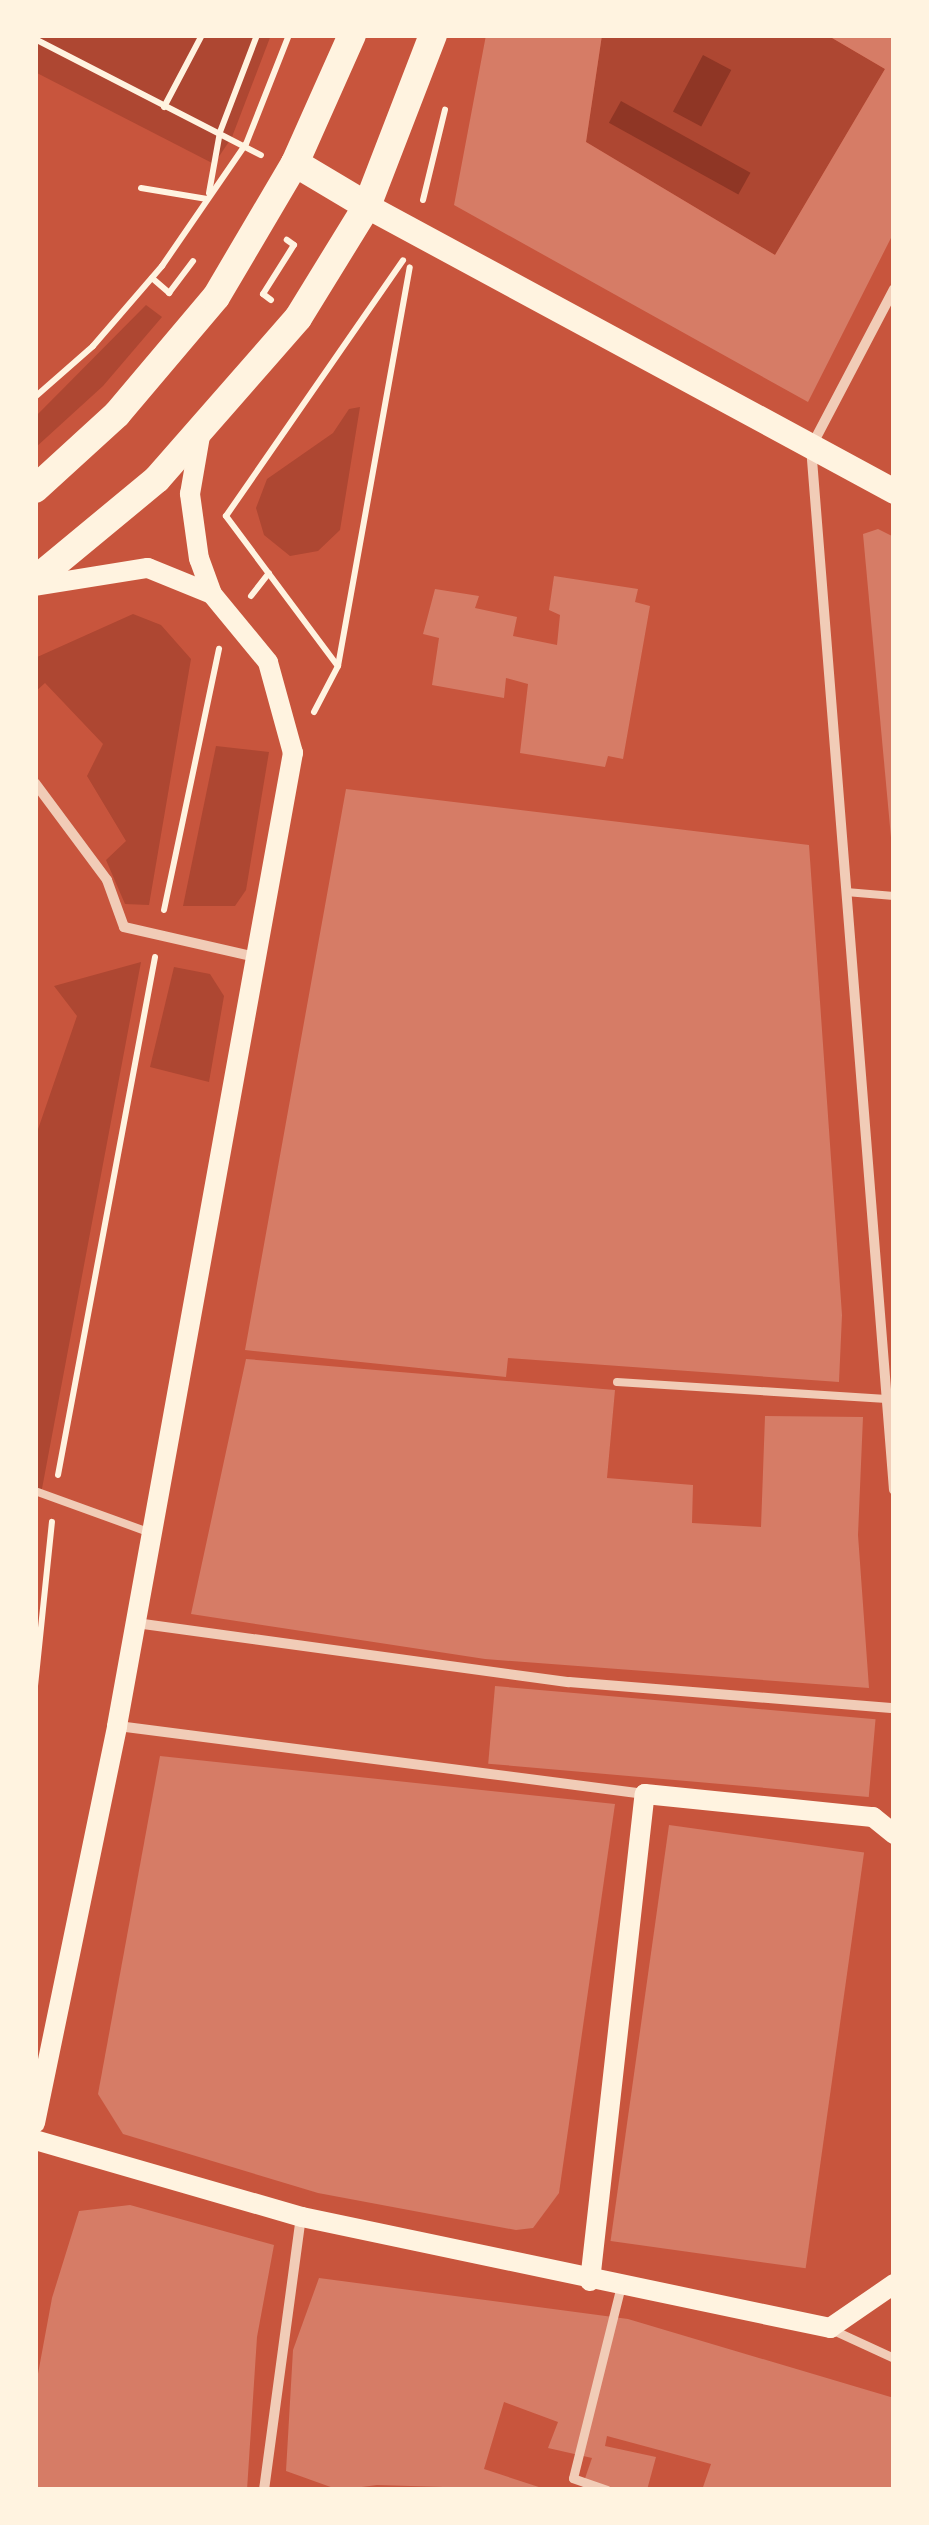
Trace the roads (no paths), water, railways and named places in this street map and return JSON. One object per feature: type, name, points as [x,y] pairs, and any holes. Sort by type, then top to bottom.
[{"type":"highway","points":[[35,489],[118,414],[216,296],[295,163],[352,35]]},
{"type":"highway","points":[[35,583],[107,525],[200,436],[298,318],[367,206],[433,35]]},
{"type":"highway","points":[[295,163],[367,206]]},
{"type":"main road","points":[[367,206],[894,491]]},
{"type":"main road","points":[[200,436],[193,528],[212,594]]},
{"type":"main road","points":[[35,583],[148,568],[212,594],[238,614],[268,662],[293,753],[252,956],[117,1726],[35,2122]]},
{"type":"main road","points":[[590,2281],[645,1794],[873,1817],[893,1828]]},
{"type":"main road","points":[[35,2140],[302,2217],[590,2281],[830,2328],[894,2284]]},
{"type":"street","points":[[894,289],[811,448],[894,1490]]},
{"type":"street","points":[[35,783],[107,880],[124,927],[252,956]]},
{"type":"street","points":[[135,1623],[569,1682],[894,1708]]},
{"type":"street","points":[[117,1726],[645,1794]]},
{"type":"street","points":[[264,2490],[302,2217]]},
{"type":"street","points":[[607,2490],[573,2478],[621,2285]]},
{"type":"street","points":[[830,2328],[894,2358]]},
{"type":"lane","points":[[846,892],[894,896]]},
{"type":"lane","points":[[879,1314],[894,1316]]},
{"type":"lane","points":[[617,1382],[886,1399]]},
{"type":"lane","points":[[35,1491],[151,1533]]}]
